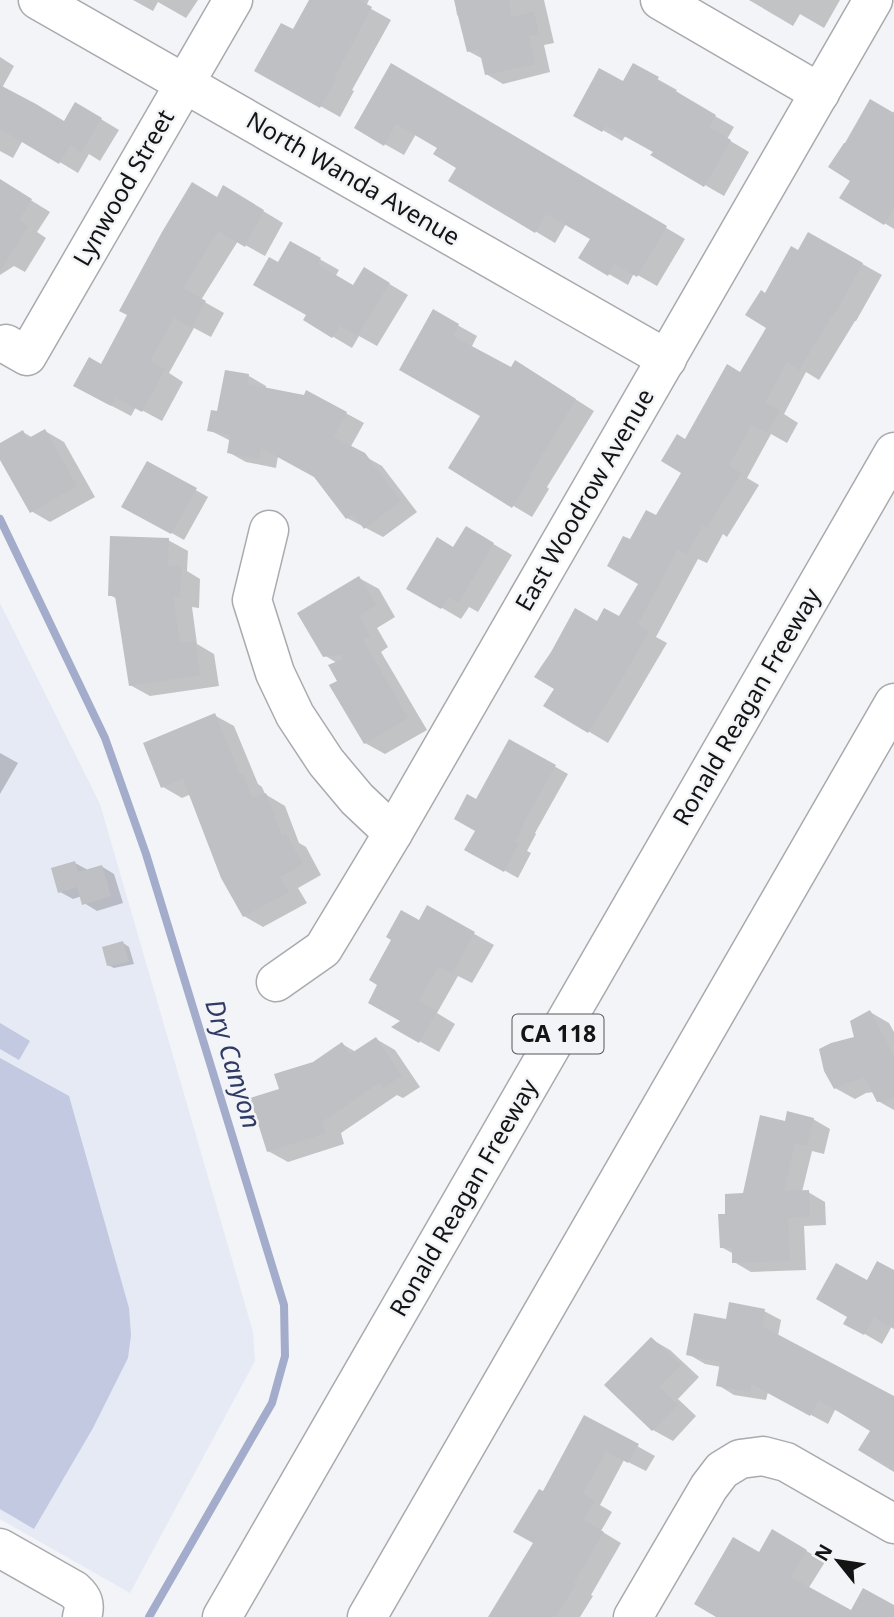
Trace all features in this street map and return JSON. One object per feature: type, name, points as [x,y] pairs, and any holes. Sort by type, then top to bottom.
[{"type":"main road","name":"North Wanda Avenue","points":[[38,0],[667,359]]},
{"type":"main road","name":"Lynwood Street","points":[[6,344],[27,356],[233,0]]},
{"type":"main road","points":[[660,0],[821,93]]},
{"type":"main road","name":"East Woodrow Avenue","points":[[276,982],[323,949],[393,833],[873,0]]},
{"type":"main road","name":"Ronald Reagan Freeway","points":[[222,1617],[894,452]]},
{"type":"main road","points":[[270,530],[252,600],[275,673],[295,715],[326,762],[356,799],[393,833]]},
{"type":"main road","points":[[368,1617],[894,704]]},
{"type":"main road","points":[[633,1617],[709,1487],[722,1470],[740,1459],[763,1456],[786,1462],[894,1524]]},
{"type":"main road","points":[[0,1548],[74,1590],[82,1597],[85,1607],[82,1617]]},
{"type":"shaded area","points":[[0,603],[100,804],[253,1332],[255,1361],[130,1593],[0,1519]]},
{"type":"shaded area","points":[[0,1023],[30,1041],[19,1060],[0,1049]]},
{"type":"shaded area","points":[[0,1058],[69,1096],[129,1308],[131,1335],[128,1358],[93,1428],[34,1529],[0,1509]]},
{"type":"building","points":[[309,0],[359,0],[372,7],[320,108],[254,71],[281,23],[293,29]]},
{"type":"building","points":[[454,0],[509,0],[511,17],[534,12],[539,34],[529,36],[535,64],[485,75],[479,49],[467,52]]},
{"type":"building","points":[[391,63],[667,226],[637,277],[614,264],[608,276],[578,258],[590,239],[546,214],[535,233],[448,181],[456,168],[433,154],[437,148],[396,124],[384,146],[354,128]]},
{"type":"building","points":[[633,63],[716,115],[709,127],[731,140],[704,187],[650,155],[653,152],[606,126],[602,132],[573,116],[599,68],[623,81]]},
{"type":"building","points":[[0,85],[64,121],[75,102],[102,118],[81,152],[70,145],[59,164],[0,129]]},
{"type":"building","points":[[870,99],[894,113],[894,208],[884,225],[839,198],[850,181],[828,167]]},
{"type":"building","points":[[0,179],[32,199],[19,220],[28,226],[0,271]]},
{"type":"building","points":[[192,182],[217,197],[223,185],[264,210],[245,247],[218,231],[183,288],[206,301],[191,328],[174,318],[150,361],[165,369],[142,412],[116,398],[111,406],[73,386],[89,357],[101,364],[127,315],[119,311]]},
{"type":"building","points":[[808,232],[863,263],[799,370],[787,362],[765,402],[780,410],[767,433],[751,425],[729,466],[741,473],[707,528],[703,525],[687,554],[678,549],[638,624],[649,631],[588,733],[543,706],[554,689],[534,677],[575,608],[597,621],[604,608],[619,616],[638,584],[607,566],[623,536],[630,539],[646,510],[656,515],[681,473],[661,461],[677,434],[685,439],[727,364],[740,372],[766,328],[745,315],[761,290],[765,293],[791,246],[798,250]]},
{"type":"building","points":[[290,241],[321,258],[317,264],[353,285],[364,267],[390,283],[357,336],[340,326],[332,338],[303,320],[306,315],[253,285],[269,257],[278,262]]},
{"type":"building","points":[[433,309],[459,324],[453,336],[511,367],[515,360],[576,399],[512,508],[448,468],[480,416],[399,370]]},
{"type":"building","points":[[225,370],[249,374],[248,384],[304,395],[306,390],[347,412],[334,437],[365,453],[401,501],[364,529],[353,514],[346,519],[314,477],[261,448],[259,459],[227,453],[230,435],[207,431],[211,410],[217,411]]},
{"type":"building","points":[[45,429],[77,486],[30,513],[0,460],[0,443],[23,430],[27,439]]},
{"type":"building","points":[[147,461],[197,488],[171,534],[121,507]]},
{"type":"building","points":[[466,526],[494,543],[458,603],[449,597],[441,609],[406,589],[437,537],[453,547]]},
{"type":"building","points":[[110,536],[169,538],[168,566],[182,566],[180,597],[173,597],[180,643],[195,641],[200,675],[129,686],[115,596],[108,596]]},
{"type":"building","points":[[359,576],[376,605],[359,616],[370,636],[363,640],[408,718],[364,744],[329,685],[337,681],[328,665],[343,659],[341,654],[323,657],[297,613]]},
{"type":"building","points":[[215,713],[252,798],[266,793],[282,836],[286,834],[303,864],[280,877],[289,892],[243,917],[221,878],[183,779],[161,788],[143,743]]},
{"type":"building","points":[[509,739],[556,765],[523,824],[515,842],[519,844],[504,872],[464,850],[475,831],[454,819],[467,794],[476,799]]},
{"type":"building","points":[[75,861],[78,872],[102,865],[111,896],[82,905],[77,887],[58,893],[51,868]]},
{"type":"building","points":[[427,905],[475,932],[452,974],[438,966],[419,1001],[437,1011],[419,1043],[391,1027],[400,1021],[368,1003],[377,985],[369,980],[391,940],[386,937],[401,910],[419,920]]},
{"type":"building","points":[[123,941],[129,962],[107,966],[102,947]]},
{"type":"building","points":[[870,1010],[894,1058],[894,1098],[877,1102],[865,1078],[834,1089],[824,1071],[819,1049],[854,1037],[850,1021]]},
{"type":"building","points":[[376,1037],[402,1076],[383,1088],[379,1083],[322,1122],[326,1133],[267,1152],[250,1098],[279,1089],[274,1074],[313,1062],[342,1042],[350,1054]]},
{"type":"building","points":[[787,1111],[814,1118],[807,1146],[795,1143],[784,1191],[809,1190],[810,1216],[788,1218],[790,1261],[732,1263],[732,1248],[720,1248],[718,1214],[725,1214],[725,1194],[743,1193],[760,1115],[785,1121]]},
{"type":"building","points":[[877,1261],[894,1270],[894,1329],[874,1317],[864,1335],[843,1324],[847,1317],[816,1299],[836,1263],[867,1280]]},
{"type":"building","points":[[729,1302],[765,1309],[762,1326],[894,1396],[894,1472],[858,1450],[870,1431],[819,1400],[810,1416],[751,1384],[750,1392],[716,1386],[720,1362],[686,1355],[694,1313],[726,1319]]},
{"type":"building","points":[[651,1337],[681,1365],[659,1387],[678,1405],[652,1431],[604,1385]]},
{"type":"building","points":[[584,1415],[639,1444],[628,1463],[606,1451],[583,1493],[595,1501],[584,1520],[604,1532],[556,1617],[488,1617],[533,1543],[513,1532],[539,1489],[543,1491]]},
{"type":"building","points":[[772,1529],[807,1550],[791,1577],[851,1610],[863,1588],[894,1605],[894,1617],[716,1617],[694,1604],[733,1537],[759,1552]]},
{"type":"waterway","name":"Dry Canyon","points":[[0,519],[105,738],[146,854],[284,1305],[285,1356],[272,1403],[149,1617]]}]
